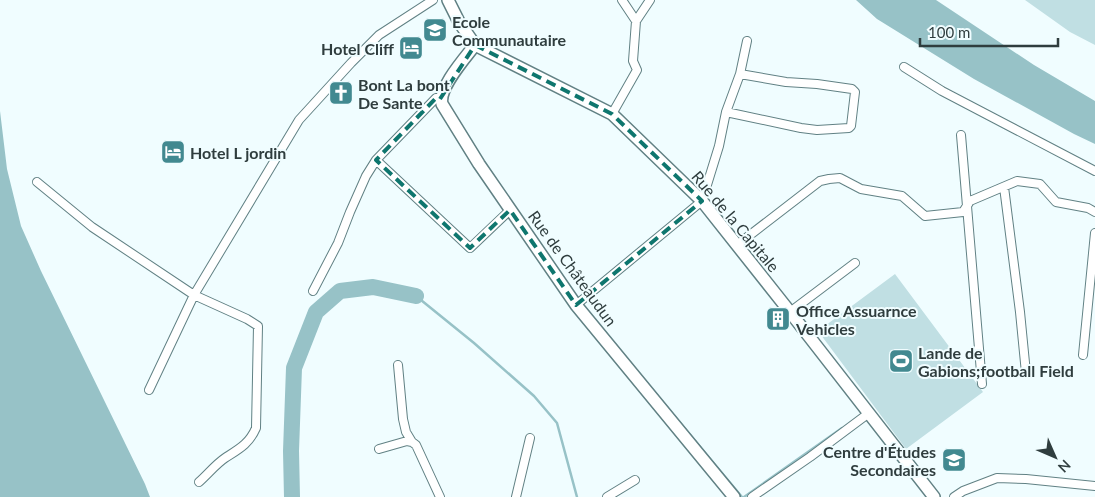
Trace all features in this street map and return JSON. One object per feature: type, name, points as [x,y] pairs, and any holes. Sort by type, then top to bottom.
[{"type":"street","points":[[149,390],[194,295],[299,120],[379,35],[433,0]]},
{"type":"street","name":"Rue de la Capitale","points":[[448,0],[459,22],[475,45],[612,114],[702,201],[934,497]]},
{"type":"street","points":[[622,0],[636,21]]},
{"type":"street","points":[[612,114],[637,70],[633,62],[636,21],[650,0]]},
{"type":"street","points":[[576,304],[702,201],[719,146],[726,112],[740,74],[747,41]]},
{"type":"street","points":[[313,291],[338,243],[366,176],[376,160],[436,98],[440,99],[444,87],[475,45]]},
{"type":"street","points":[[904,67],[942,91],[1095,170]]},
{"type":"street","points":[[726,112],[809,129],[849,128],[851,126],[854,90],[817,84],[786,82],[740,74]]},
{"type":"street","name":"Rue de Châteaudun","points":[[440,99],[479,164],[576,304],[734,497]]},
{"type":"street","points":[[961,135],[982,384]]},
{"type":"street","points":[[376,160],[470,248],[510,210]]},
{"type":"street","points":[[737,245],[820,181],[829,179],[840,178],[862,189],[902,196],[925,216],[963,212],[970,201],[1017,181],[1040,184],[1056,202],[1088,208],[1095,212]]},
{"type":"street","points":[[37,182],[92,227],[194,295],[258,326],[256,428],[253,436],[239,450],[225,458],[199,482]]},
{"type":"street","points":[[1004,186],[1026,373]]},
{"type":"street","points":[[1083,355],[1095,233]]},
{"type":"street","points":[[790,312],[856,263]]},
{"type":"street","points":[[398,365],[406,432],[416,445],[440,497]]},
{"type":"street","points":[[752,497],[869,414]]},
{"type":"street","points":[[516,497],[530,438]]},
{"type":"street","points":[[379,449],[407,441],[412,442]]},
{"type":"street","points":[[954,497],[963,491],[997,478],[1026,478],[1095,486]]},
{"type":"street","points":[[607,497],[635,480]]},
{"type":"highlighted area","points":[[475,45],[612,114],[702,201],[576,305],[510,210],[470,248],[376,160],[436,98],[440,99]]},
{"type":"shaded area","points":[[856,0],[936,0],[1034,65],[1095,101],[1095,144],[974,79],[877,19]]},
{"type":"shaded area","points":[[1025,0],[1095,0],[1095,45],[1070,32]]},
{"type":"shaded area","points":[[0,111],[7,169],[21,226],[150,497],[0,497]]},
{"type":"shaded area","name":"Lande de Gabions;football Field","points":[[895,274],[983,392],[906,449],[818,331]]},
{"type":"waterway","points":[[292,497],[291,451],[294,368],[316,312],[340,291],[373,287],[416,296]]},
{"type":"waterway","points":[[416,296],[474,343],[534,396],[557,423],[577,497]]},
{"type":"waterway","points":[[655,393],[742,497]]},
{"type":"waterway","points":[[744,497],[842,428]]},
{"type":"place","name":"Ecole Communautaire","points":[[435,30]]},
{"type":"place","name":"Hotel Cliff","points":[[411,48]]},
{"type":"place","name":"Bont La bont De Sante","points":[[341,93]]},
{"type":"place","name":"Hotel L jordin","points":[[173,152]]},
{"type":"place","name":"Office Assuarnce Vehicles","points":[[778,319]]},
{"type":"place","name":"Lande de Gabions;football Field","points":[[901,361]]},
{"type":"place","name":"Centre d'Études Secondaires","points":[[954,460]]}]
